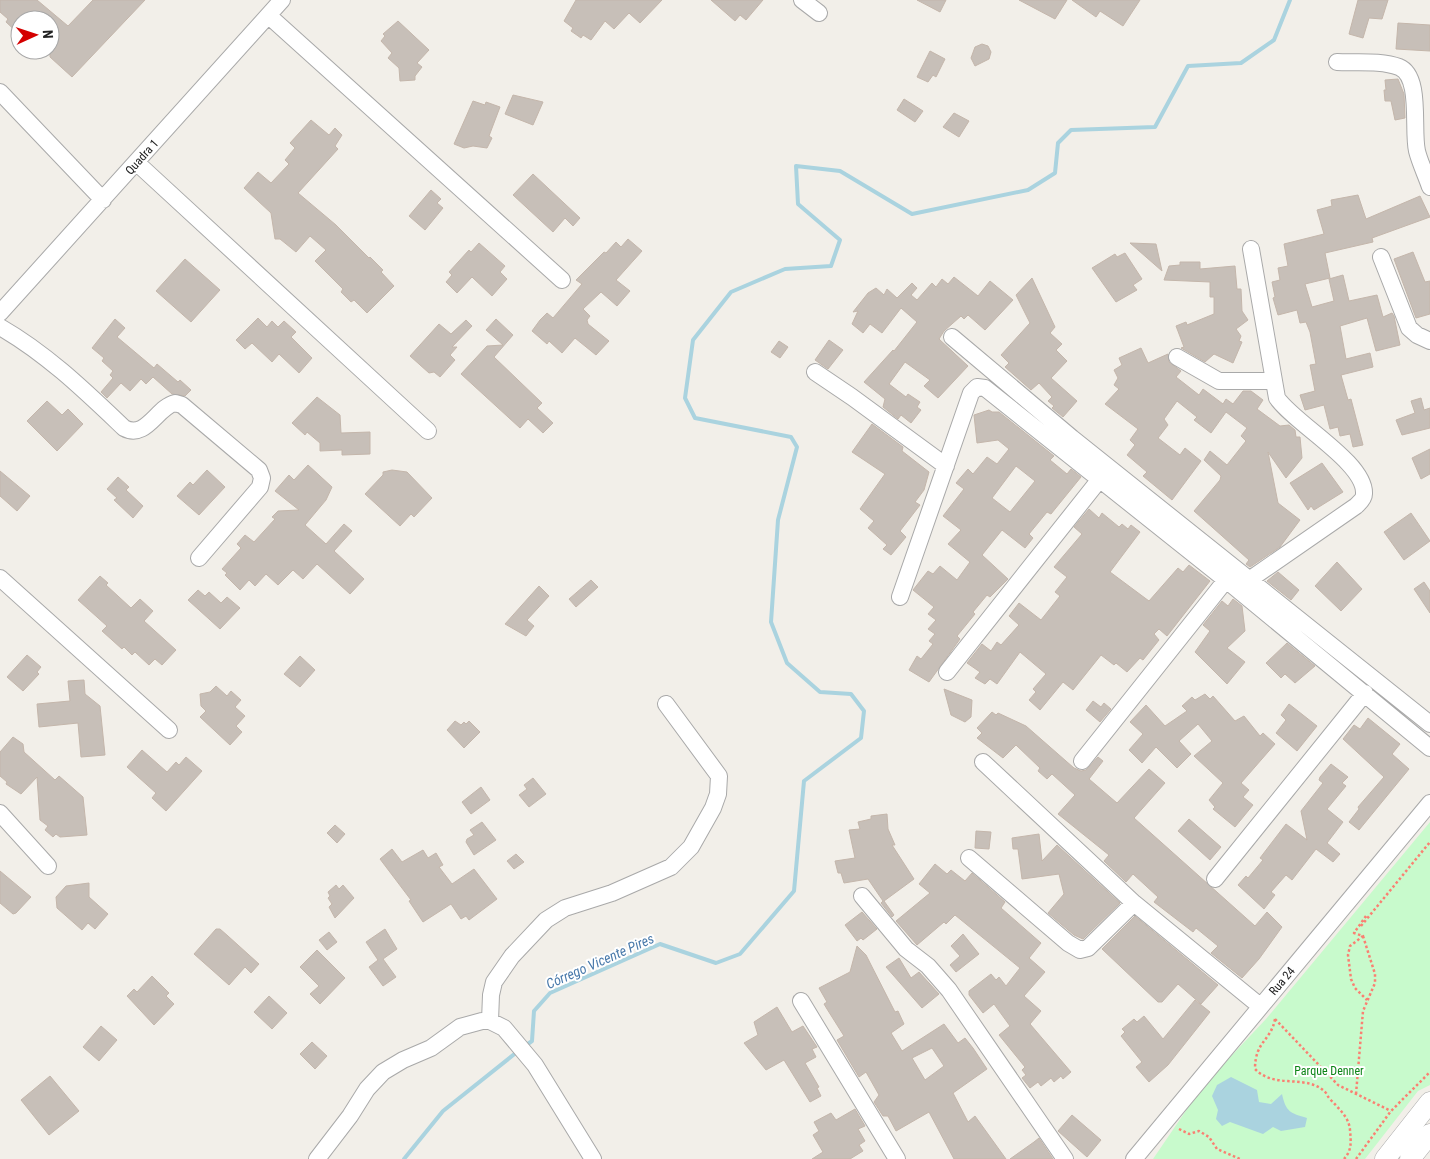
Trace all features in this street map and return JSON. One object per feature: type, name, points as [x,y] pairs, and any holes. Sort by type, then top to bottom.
[{"type":"street","name":"Quadra 1","points":[[1,310],[104,200],[282,0]]},
{"type":"street","points":[[802,0],[819,13]]},
{"type":"street","points":[[269,16],[562,280]]},
{"type":"street","points":[[1337,62],[1388,65],[1406,72],[1411,80],[1414,100],[1417,151],[1430,187]]},
{"type":"street","points":[[0,92],[104,200]]},
{"type":"street","points":[[137,163],[428,431]]},
{"type":"street","points":[[1249,580],[1356,506],[1364,496],[1362,482],[1355,469],[1281,404],[1277,398],[1251,249]]},
{"type":"street","points":[[1381,257],[1409,328],[1417,335],[1430,341]]},
{"type":"street","points":[[0,327],[22,339],[61,368],[124,428],[135,431],[141,430],[167,407],[175,403],[182,405],[259,470],[262,478],[260,487],[199,558]]},
{"type":"street","points":[[952,337],[1072,438],[1430,724]]},
{"type":"street","points":[[1177,358],[1219,381],[1274,381]]},
{"type":"street","points":[[815,372],[852,396],[946,466]]},
{"type":"street","points":[[900,597],[971,393],[974,388],[981,387],[992,391],[1365,693],[1430,748]]},
{"type":"street","points":[[947,672],[1100,479]]},
{"type":"street","points":[[0,578],[169,730]]},
{"type":"street","points":[[1082,761],[1226,580]]},
{"type":"street","points":[[1215,879],[1365,693]]},
{"type":"street","points":[[593,1159],[543,1077],[527,1056],[497,1025],[491,995],[494,982],[512,956],[546,920],[565,908],[612,892],[671,867],[691,847],[713,808],[718,794],[719,776],[666,704]]},
{"type":"street","points":[[983,762],[1134,903],[1260,1006]]},
{"type":"street","name":"Rua 24","points":[[1134,1159],[1430,803]]},
{"type":"street","points":[[0,813],[48,866]]},
{"type":"street","points":[[969,858],[1075,948],[1088,948],[1134,903]]},
{"type":"street","points":[[862,896],[906,949],[928,966],[948,990],[1066,1159]]},
{"type":"street","points":[[801,1001],[897,1159]]},
{"type":"street","points":[[317,1159],[350,1116],[367,1089],[383,1072],[403,1060],[431,1048],[466,1025],[497,1025]]},
{"type":"street","points":[[1385,1159],[1430,1102]]},
{"type":"street","points":[[1410,1159],[1430,1134]]},
{"type":"path","points":[[1363,936],[1354,933],[1430,842]]},
{"type":"path","points":[[1361,926],[1366,916]]},
{"type":"path","points":[[1356,1094],[1362,1011],[1375,983],[1375,974],[1363,936]]},
{"type":"path","points":[[1363,936],[1350,946],[1348,955],[1351,979],[1355,988],[1368,1000]]},
{"type":"path","points":[[1344,1159],[1349,1154],[1351,1145],[1349,1120],[1325,1092],[1304,1083],[1278,1082],[1262,1076],[1255,1069],[1255,1058],[1261,1042],[1273,1028],[1275,1019],[1338,1085],[1391,1111]]},
{"type":"path","points":[[1356,1159],[1391,1111],[1430,1072]]},
{"type":"path","points":[[1164,1121],[1189,1134],[1199,1131],[1209,1137],[1216,1149],[1240,1159]]},
{"type":"green space","name":"Parque Denner","points":[[1430,822],[1430,1085],[1418,1091],[1365,1159],[1153,1159],[1202,1087],[1266,1019]]},
{"type":"water","points":[[1231,1077],[1257,1090],[1259,1102],[1271,1104],[1282,1094],[1285,1105],[1290,1111],[1307,1118],[1305,1127],[1281,1131],[1273,1127],[1263,1134],[1230,1122],[1222,1126],[1216,1119],[1218,1110],[1212,1096],[1217,1085]]},
{"type":"building","points":[[0,0],[37,0],[49,10],[10,10],[10,26],[6,22],[8,19],[0,12]]},
{"type":"building","points":[[93,0],[145,0],[72,77],[53,60],[60,60],[60,19],[68,26]]},
{"type":"building","points":[[576,0],[662,0],[640,23],[629,13],[614,29],[605,21],[591,40],[583,35],[581,38],[571,31],[573,28],[564,21]]},
{"type":"building","points":[[711,0],[763,0],[746,20],[740,15],[735,21]]},
{"type":"building","points":[[917,0],[946,0],[940,12]]},
{"type":"building","points":[[1019,0],[1067,0],[1055,19]]},
{"type":"building","points":[[1072,0],[1140,0],[1123,26],[1100,11],[1096,17]]},
{"type":"building","points":[[1358,0],[1388,0],[1382,19],[1369,18],[1363,38],[1349,34]]},
{"type":"building","points":[[398,21],[429,50],[417,63],[422,67],[415,76],[415,80],[400,81],[399,68],[388,58],[392,53],[381,41],[385,36],[383,34]]},
{"type":"building","points":[[1398,23],[1430,25],[1430,51],[1396,49]]},
{"type":"building","points":[[982,44],[988,46],[991,52],[989,59],[975,66],[971,58],[975,47]]},
{"type":"building","points":[[930,51],[945,59],[936,77],[933,75],[928,82],[917,77]]},
{"type":"building","points":[[1398,79],[1404,94],[1405,118],[1395,120],[1391,101],[1385,101],[1384,90],[1386,90],[1385,80]]},
{"type":"building","points":[[513,95],[543,102],[533,125],[505,114]]},
{"type":"building","points":[[904,99],[923,111],[915,122],[897,110]]},
{"type":"building","points":[[473,101],[485,105],[486,102],[500,107],[489,136],[492,138],[487,148],[473,146],[464,148],[454,144]]},
{"type":"building","points":[[954,113],[969,121],[959,137],[943,127]]},
{"type":"building","points":[[311,120],[329,135],[335,128],[342,135],[335,146],[338,149],[298,193],[370,257],[383,270],[381,272],[394,286],[367,313],[354,300],[351,302],[341,292],[343,289],[315,261],[326,250],[310,236],[296,252],[280,239],[275,239],[271,213],[244,188],[258,172],[271,183],[289,164],[285,160],[295,148],[290,143]]},
{"type":"building","points":[[533,174],[580,218],[573,226],[565,218],[553,232],[513,195]]},
{"type":"building","points":[[431,190],[441,199],[437,203],[443,208],[425,230],[409,216]]},
{"type":"building","points":[[1358,195],[1366,219],[1420,196],[1430,217],[1372,238],[1373,242],[1325,253],[1330,278],[1305,284],[1312,307],[1334,301],[1329,279],[1343,275],[1349,301],[1377,295],[1383,317],[1392,313],[1394,316],[1400,345],[1376,351],[1367,318],[1340,326],[1346,359],[1370,353],[1373,367],[1341,375],[1348,400],[1351,399],[1363,445],[1353,447],[1350,434],[1340,436],[1338,427],[1330,429],[1324,405],[1305,410],[1300,395],[1315,391],[1310,365],[1316,364],[1310,332],[1306,322],[1300,323],[1297,310],[1278,315],[1273,298],[1275,297],[1272,282],[1280,280],[1278,268],[1288,266],[1284,244],[1324,234],[1317,210],[1332,206],[1331,200]]},
{"type":"building","points":[[628,239],[642,251],[616,280],[630,291],[617,306],[601,292],[583,309],[590,316],[587,320],[588,324],[609,341],[596,355],[575,338],[562,353],[549,341],[547,344],[532,331],[547,313],[553,318],[582,284],[576,280],[604,252],[606,253],[616,242],[621,247]]},
{"type":"building","points":[[479,243],[505,266],[500,272],[507,279],[492,296],[472,277],[457,293],[446,282],[452,275],[449,272],[469,250],[471,252]]},
{"type":"building","points":[[1130,243],[1156,244],[1162,271]]},
{"type":"building","points":[[1413,252],[1425,282],[1430,281],[1430,314],[1416,318],[1394,259]]},
{"type":"building","points":[[1125,253],[1142,279],[1133,285],[1137,290],[1116,302],[1092,268],[1115,254],[1117,257]]},
{"type":"building","points":[[185,259],[220,290],[191,322],[156,291]]},
{"type":"building","points":[[1180,262],[1200,262],[1200,269],[1235,266],[1237,289],[1241,289],[1242,311],[1248,320],[1236,329],[1241,336],[1239,341],[1242,342],[1233,363],[1214,354],[1205,362],[1181,348],[1184,347],[1176,326],[1186,322],[1187,325],[1214,314],[1214,297],[1210,297],[1210,282],[1164,280],[1169,266],[1180,265]]},
{"type":"building","points":[[954,277],[978,296],[990,281],[1013,300],[985,330],[968,315],[964,319],[961,316],[944,331],[939,339],[968,366],[938,398],[924,386],[930,380],[905,362],[889,384],[906,397],[908,394],[920,402],[917,407],[921,410],[911,423],[901,415],[898,419],[883,407],[885,399],[864,382],[894,351],[917,322],[901,308],[882,333],[870,324],[863,333],[852,324],[858,311],[853,312],[868,293],[876,288],[884,295],[887,289],[897,298],[912,283],[917,288],[911,295],[917,300],[932,283],[936,287],[942,279],[948,284]]},
{"type":"building","points":[[1032,278],[1055,327],[1050,333],[1062,344],[1056,350],[1067,361],[1051,378],[1077,401],[1063,417],[1052,408],[1054,406],[1048,401],[1052,397],[1039,383],[1031,390],[1005,367],[1009,363],[1001,355],[1030,323],[1016,295]]},
{"type":"building","points":[[258,318],[267,327],[272,321],[278,327],[284,321],[296,332],[291,337],[312,358],[299,373],[279,354],[272,362],[252,343],[245,349],[236,340]]},
{"type":"building","points":[[115,319],[125,328],[117,337],[154,368],[157,364],[178,382],[180,380],[191,390],[185,396],[172,394],[153,377],[146,384],[141,379],[130,391],[121,383],[107,398],[101,392],[113,378],[110,375],[113,371],[102,361],[104,358],[92,348]]},
{"type":"building","points":[[496,319],[513,335],[494,357],[542,403],[537,408],[553,423],[543,433],[528,419],[520,428],[461,374],[487,346],[503,345],[486,330]]},
{"type":"building","points":[[466,320],[472,326],[452,347],[457,347],[450,355],[455,360],[440,377],[434,372],[429,373],[410,356],[439,324],[451,334]]},
{"type":"building","points":[[829,340],[843,350],[828,369],[815,360]]},
{"type":"building","points":[[779,341],[788,347],[780,358],[771,352]]},
{"type":"building","points":[[1141,348],[1148,363],[1168,354],[1169,362],[1181,371],[1176,377],[1199,395],[1203,389],[1223,404],[1226,399],[1233,404],[1243,391],[1251,391],[1263,400],[1257,409],[1280,426],[1289,425],[1295,430],[1296,437],[1300,437],[1302,458],[1286,478],[1268,452],[1278,503],[1300,520],[1280,547],[1250,567],[1246,564],[1249,560],[1194,511],[1220,480],[1221,476],[1204,460],[1210,451],[1227,465],[1246,441],[1241,436],[1247,428],[1226,412],[1211,433],[1194,420],[1197,417],[1177,401],[1164,419],[1168,425],[1158,438],[1180,455],[1185,448],[1201,461],[1172,500],[1143,476],[1147,472],[1127,455],[1135,445],[1130,440],[1138,429],[1105,404],[1119,389],[1114,385],[1118,378],[1114,370],[1122,365],[1119,358]]},
{"type":"building","points":[[317,397],[340,415],[341,433],[370,432],[370,454],[342,455],[342,450],[320,451],[320,443],[307,432],[305,435],[292,423]]},
{"type":"building","points":[[1421,398],[1424,410],[1430,408],[1430,428],[1402,435],[1396,420],[1415,413],[1411,401]]},
{"type":"building","points":[[47,401],[62,415],[68,409],[83,424],[57,451],[27,421]]},
{"type":"building","points":[[989,410],[999,412],[1054,456],[1050,460],[1067,474],[1071,469],[1081,477],[1051,514],[1047,512],[1029,534],[1033,538],[1025,548],[1002,530],[982,555],[1008,579],[990,597],[987,595],[973,612],[975,614],[957,636],[960,639],[929,682],[909,670],[917,656],[921,659],[933,644],[929,641],[935,634],[928,629],[936,620],[928,614],[934,607],[913,590],[928,571],[933,574],[940,566],[957,580],[970,562],[948,544],[961,530],[943,516],[964,489],[956,483],[968,469],[973,474],[987,457],[997,464],[1009,449],[998,440],[977,443],[974,415]],"holes":[[[1016,466],[1035,481],[1010,512],[992,498]]]},
{"type":"building","points":[[872,424],[903,447],[902,451],[929,472],[924,490],[915,502],[920,505],[900,531],[906,537],[891,555],[883,549],[887,545],[868,528],[874,521],[860,509],[885,474],[852,452]]},
{"type":"building","points":[[1430,449],[1430,474],[1421,479],[1412,458]]},
{"type":"building","points":[[1322,463],[1343,492],[1314,510],[1311,506],[1308,510],[1290,483]]},
{"type":"building","points":[[308,465],[332,487],[326,500],[305,525],[326,544],[344,524],[352,531],[334,551],[364,579],[350,594],[317,564],[303,579],[293,570],[278,585],[266,574],[255,586],[249,580],[240,590],[225,575],[227,573],[222,569],[241,548],[237,544],[245,535],[254,542],[275,519],[272,517],[278,511],[299,510],[275,491],[289,475],[294,480]]},
{"type":"building","points":[[207,470],[225,487],[199,515],[177,496],[190,482],[193,485]]},
{"type":"building","points":[[392,470],[407,472],[432,498],[414,517],[411,514],[400,526],[365,494],[383,475],[383,472]]},
{"type":"building","points":[[0,471],[30,496],[17,511],[0,496]]},
{"type":"building","points":[[118,477],[129,487],[126,490],[143,506],[133,518],[114,500],[117,498],[107,489]]},
{"type":"building","points":[[1089,509],[1099,518],[1102,513],[1119,527],[1122,524],[1128,529],[1131,525],[1140,532],[1110,572],[1149,601],[1178,568],[1183,572],[1189,565],[1210,581],[1167,636],[1159,629],[1154,634],[1159,640],[1143,660],[1140,658],[1127,672],[1116,663],[1114,665],[1101,655],[1073,690],[1063,682],[1040,710],[1029,700],[1036,692],[1033,689],[1046,674],[1020,652],[997,684],[990,679],[985,684],[975,678],[980,672],[967,663],[982,644],[991,651],[997,642],[1001,645],[1019,625],[1009,616],[1019,603],[1041,620],[1060,596],[1055,592],[1067,577],[1054,567],[1082,534],[1074,527]]},
{"type":"building","points":[[1411,513],[1430,541],[1404,560],[1384,532]]},
{"type":"building","points":[[1337,562],[1362,589],[1341,611],[1315,586]]},
{"type":"building","points":[[1278,572],[1299,590],[1291,600],[1267,581]]},
{"type":"building","points":[[100,576],[108,583],[106,585],[131,608],[140,599],[153,611],[144,621],[176,650],[162,665],[155,659],[149,665],[135,652],[132,655],[124,647],[122,649],[102,631],[107,626],[78,600]]},
{"type":"building","points":[[591,580],[598,587],[576,607],[569,599]]},
{"type":"building","points":[[1424,582],[1430,591],[1430,613],[1414,589]]},
{"type":"building","points":[[539,586],[549,596],[527,620],[534,626],[526,636],[505,624]]},
{"type":"building","points":[[198,590],[205,596],[209,592],[221,603],[227,597],[240,608],[220,629],[188,600]]},
{"type":"building","points":[[1233,599],[1242,606],[1245,631],[1227,648],[1245,662],[1227,684],[1195,652],[1210,631],[1203,625],[1222,601],[1228,606]]},
{"type":"building","points":[[1287,643],[1315,666],[1295,683],[1285,674],[1281,678],[1266,663]]},
{"type":"building","points":[[27,655],[41,667],[37,672],[39,674],[23,691],[7,677]]},
{"type":"building","points":[[300,656],[315,670],[300,687],[284,674]]},
{"type":"building","points":[[84,680],[85,694],[100,706],[105,755],[81,757],[78,723],[39,727],[37,704],[70,701],[68,681]]},
{"type":"building","points":[[216,686],[227,696],[231,691],[241,700],[235,707],[245,716],[236,726],[242,732],[230,745],[200,717],[206,711],[201,706],[200,694],[210,692]]},
{"type":"building","points":[[944,689],[972,700],[971,717],[965,722],[951,715]]},
{"type":"building","points":[[1205,694],[1210,699],[1213,696],[1235,721],[1244,716],[1260,736],[1263,733],[1275,744],[1241,783],[1249,790],[1243,797],[1253,805],[1235,827],[1213,809],[1215,807],[1209,800],[1223,783],[1194,756],[1212,741],[1198,724],[1179,741],[1191,754],[1177,768],[1156,747],[1142,763],[1129,750],[1143,734],[1130,722],[1146,705],[1165,726],[1187,711],[1182,706],[1192,697],[1195,700]]},
{"type":"building","points":[[1093,701],[1101,707],[1104,703],[1111,709],[1100,722],[1086,710]]},
{"type":"building","points":[[1289,704],[1317,726],[1297,751],[1276,733],[1286,720],[1281,715]]},
{"type":"building","points":[[992,712],[1026,726],[1074,768],[1081,771],[1086,770],[1098,757],[1103,761],[1089,779],[1117,803],[1149,769],[1165,783],[1134,818],[1255,926],[1267,912],[1282,927],[1259,959],[1242,978],[1211,953],[1218,946],[1196,928],[1193,932],[1154,902],[1158,897],[1133,874],[1126,882],[1104,861],[1109,855],[1058,814],[1075,795],[1052,774],[1047,779],[1038,771],[1040,768],[1016,745],[1003,758],[977,738],[982,733],[977,728]]},
{"type":"building","points":[[1368,718],[1400,744],[1392,754],[1409,769],[1359,830],[1349,822],[1359,809],[1358,807],[1384,777],[1343,739],[1354,725],[1360,729]]},
{"type":"building","points":[[455,721],[461,725],[469,721],[480,732],[464,748],[447,730]]},
{"type":"building","points":[[13,737],[23,744],[24,752],[55,780],[59,776],[83,797],[87,835],[60,837],[56,834],[53,837],[45,830],[48,826],[40,820],[37,777],[21,794],[6,784],[7,782],[0,776],[0,752]]},
{"type":"building","points":[[142,750],[167,772],[176,762],[179,765],[186,757],[202,771],[166,811],[152,798],[156,793],[127,767]]},
{"type":"building","points":[[1331,764],[1348,777],[1342,783],[1346,786],[1327,809],[1343,822],[1327,843],[1340,854],[1333,862],[1316,849],[1292,880],[1286,875],[1271,892],[1275,895],[1264,909],[1238,885],[1246,876],[1248,878],[1263,860],[1260,858],[1286,824],[1307,840],[1301,811],[1323,783],[1319,780],[1320,777]]},
{"type":"building","points":[[533,778],[546,794],[529,807],[519,795],[527,789],[524,785]]},
{"type":"building","points":[[481,787],[490,800],[471,814],[462,802]]},
{"type":"building","points":[[887,814],[888,829],[895,845],[892,845],[914,879],[884,901],[894,915],[892,917],[881,903],[883,901],[868,879],[844,883],[841,873],[838,873],[835,861],[855,858],[849,830],[860,829],[858,822],[871,819],[871,816]]},
{"type":"building","points":[[1189,819],[1221,847],[1210,860],[1178,831]]},
{"type":"building","points":[[482,822],[496,840],[474,855],[466,842],[467,839],[474,835],[470,830]]},
{"type":"building","points":[[335,825],[345,834],[337,843],[327,833]]},
{"type":"building","points":[[976,831],[991,832],[989,849],[975,848]]},
{"type":"building","points":[[1039,834],[1042,861],[1057,845],[1120,903],[1083,939],[1074,935],[1048,913],[1064,894],[1059,874],[1022,879],[1018,849],[1013,849],[1012,838]]},
{"type":"building","points":[[392,849],[402,862],[423,850],[428,858],[436,853],[443,865],[439,867],[452,884],[474,869],[497,899],[469,920],[466,916],[461,919],[451,904],[423,922],[409,901],[411,900],[380,859]]},
{"type":"building","points":[[516,854],[524,862],[514,869],[507,861]]},
{"type":"building","points":[[935,864],[947,874],[951,870],[965,881],[972,873],[1005,902],[1001,908],[1041,943],[1029,958],[1045,972],[1024,996],[1041,1011],[1030,1024],[1071,1072],[1063,1079],[1061,1076],[1054,1082],[1051,1078],[1041,1086],[1038,1082],[1030,1088],[1022,1078],[1026,1075],[1022,1070],[1025,1067],[999,1035],[1010,1026],[994,1004],[983,1013],[969,995],[969,991],[991,974],[996,980],[999,977],[1006,986],[1020,968],[955,915],[917,945],[896,921],[930,893],[919,884]]},
{"type":"building","points":[[0,871],[31,897],[16,913],[13,914],[0,903]]},
{"type":"building","points":[[89,883],[89,897],[108,914],[95,929],[88,923],[82,930],[57,908],[56,897],[66,886]]},
{"type":"building","points":[[336,885],[339,889],[343,885],[354,898],[335,918],[329,907],[332,904],[328,898],[330,896],[328,892]]},
{"type":"building","points":[[862,912],[877,929],[863,940],[861,938],[857,941],[845,925]]},
{"type":"building","points":[[1135,916],[1218,985],[1201,1004],[1178,984],[1162,1002],[1158,1002],[1102,949]]},
{"type":"building","points":[[216,929],[220,929],[259,964],[251,973],[245,967],[229,985],[194,954]]},
{"type":"building","points":[[385,929],[397,949],[383,959],[396,977],[383,986],[369,967],[378,960],[366,942]]},
{"type":"building","points":[[329,932],[337,942],[327,950],[319,940]]},
{"type":"building","points":[[963,934],[979,954],[956,972],[950,965],[960,956],[951,946]]},
{"type":"building","points":[[857,946],[866,955],[895,1012],[898,1011],[904,1024],[891,1033],[902,1051],[944,1024],[958,1043],[965,1038],[987,1069],[953,1093],[968,1122],[975,1116],[1006,1159],[954,1159],[929,1112],[896,1131],[888,1116],[883,1116],[874,1102],[879,1095],[866,1072],[859,1077],[837,1040],[844,1036],[824,1004],[827,1002],[819,988],[850,972]],"holes":[[[932,1048],[944,1066],[925,1080],[912,1058]]]},
{"type":"building","points":[[317,950],[345,978],[320,1004],[310,994],[319,986],[300,967]]},
{"type":"building","points":[[899,958],[911,978],[919,972],[939,994],[922,1008],[886,967]]},
{"type":"building","points":[[152,976],[169,993],[166,996],[174,1004],[154,1025],[127,996],[134,989],[137,992]]},
{"type":"building","points":[[269,996],[287,1013],[272,1029],[254,1012]]},
{"type":"building","points":[[1195,1000],[1210,1012],[1168,1065],[1149,1082],[1136,1067],[1142,1062],[1121,1036],[1125,1032],[1122,1029],[1134,1019],[1137,1022],[1144,1016],[1163,1039]]},
{"type":"building","points":[[777,1007],[792,1032],[803,1026],[817,1047],[812,1049],[816,1057],[805,1063],[819,1087],[817,1088],[821,1096],[810,1102],[784,1060],[766,1070],[744,1043],[758,1035],[754,1022]]},
{"type":"building","points":[[101,1026],[117,1040],[99,1061],[83,1047]]},
{"type":"building","points":[[312,1042],[327,1056],[315,1069],[300,1054]]},
{"type":"building","points":[[50,1076],[79,1111],[49,1135],[21,1100]]},
{"type":"building","points":[[855,1109],[865,1126],[858,1129],[865,1141],[859,1145],[863,1151],[850,1159],[812,1159],[823,1152],[813,1135],[819,1131],[814,1122],[831,1113],[836,1120]]},
{"type":"building","points":[[1072,1115],[1101,1140],[1087,1157],[1058,1131]]},
{"type":"building","points":[[1039,1138],[1053,1159],[1010,1159],[1034,1142]]},
{"type":"waterway","name":"Córrego Vicente Pires","points":[[525,1046],[532,1041],[534,1011],[550,993],[660,944],[716,963],[740,954],[794,891],[804,781],[861,738],[864,711],[851,694],[820,692],[787,663],[771,622],[778,520],[797,447],[791,437],[695,418],[685,398],[693,340],[731,292],[785,269],[831,266],[840,240],[798,204],[796,166],[840,171],[912,214],[1028,190],[1055,173],[1058,143],[1071,130],[1155,127],[1188,66],[1241,63],[1274,40],[1290,0]]},
{"type":"waterway","name":"Córrego Vicente Pires","points":[[404,1159],[443,1111],[517,1052]]}]
